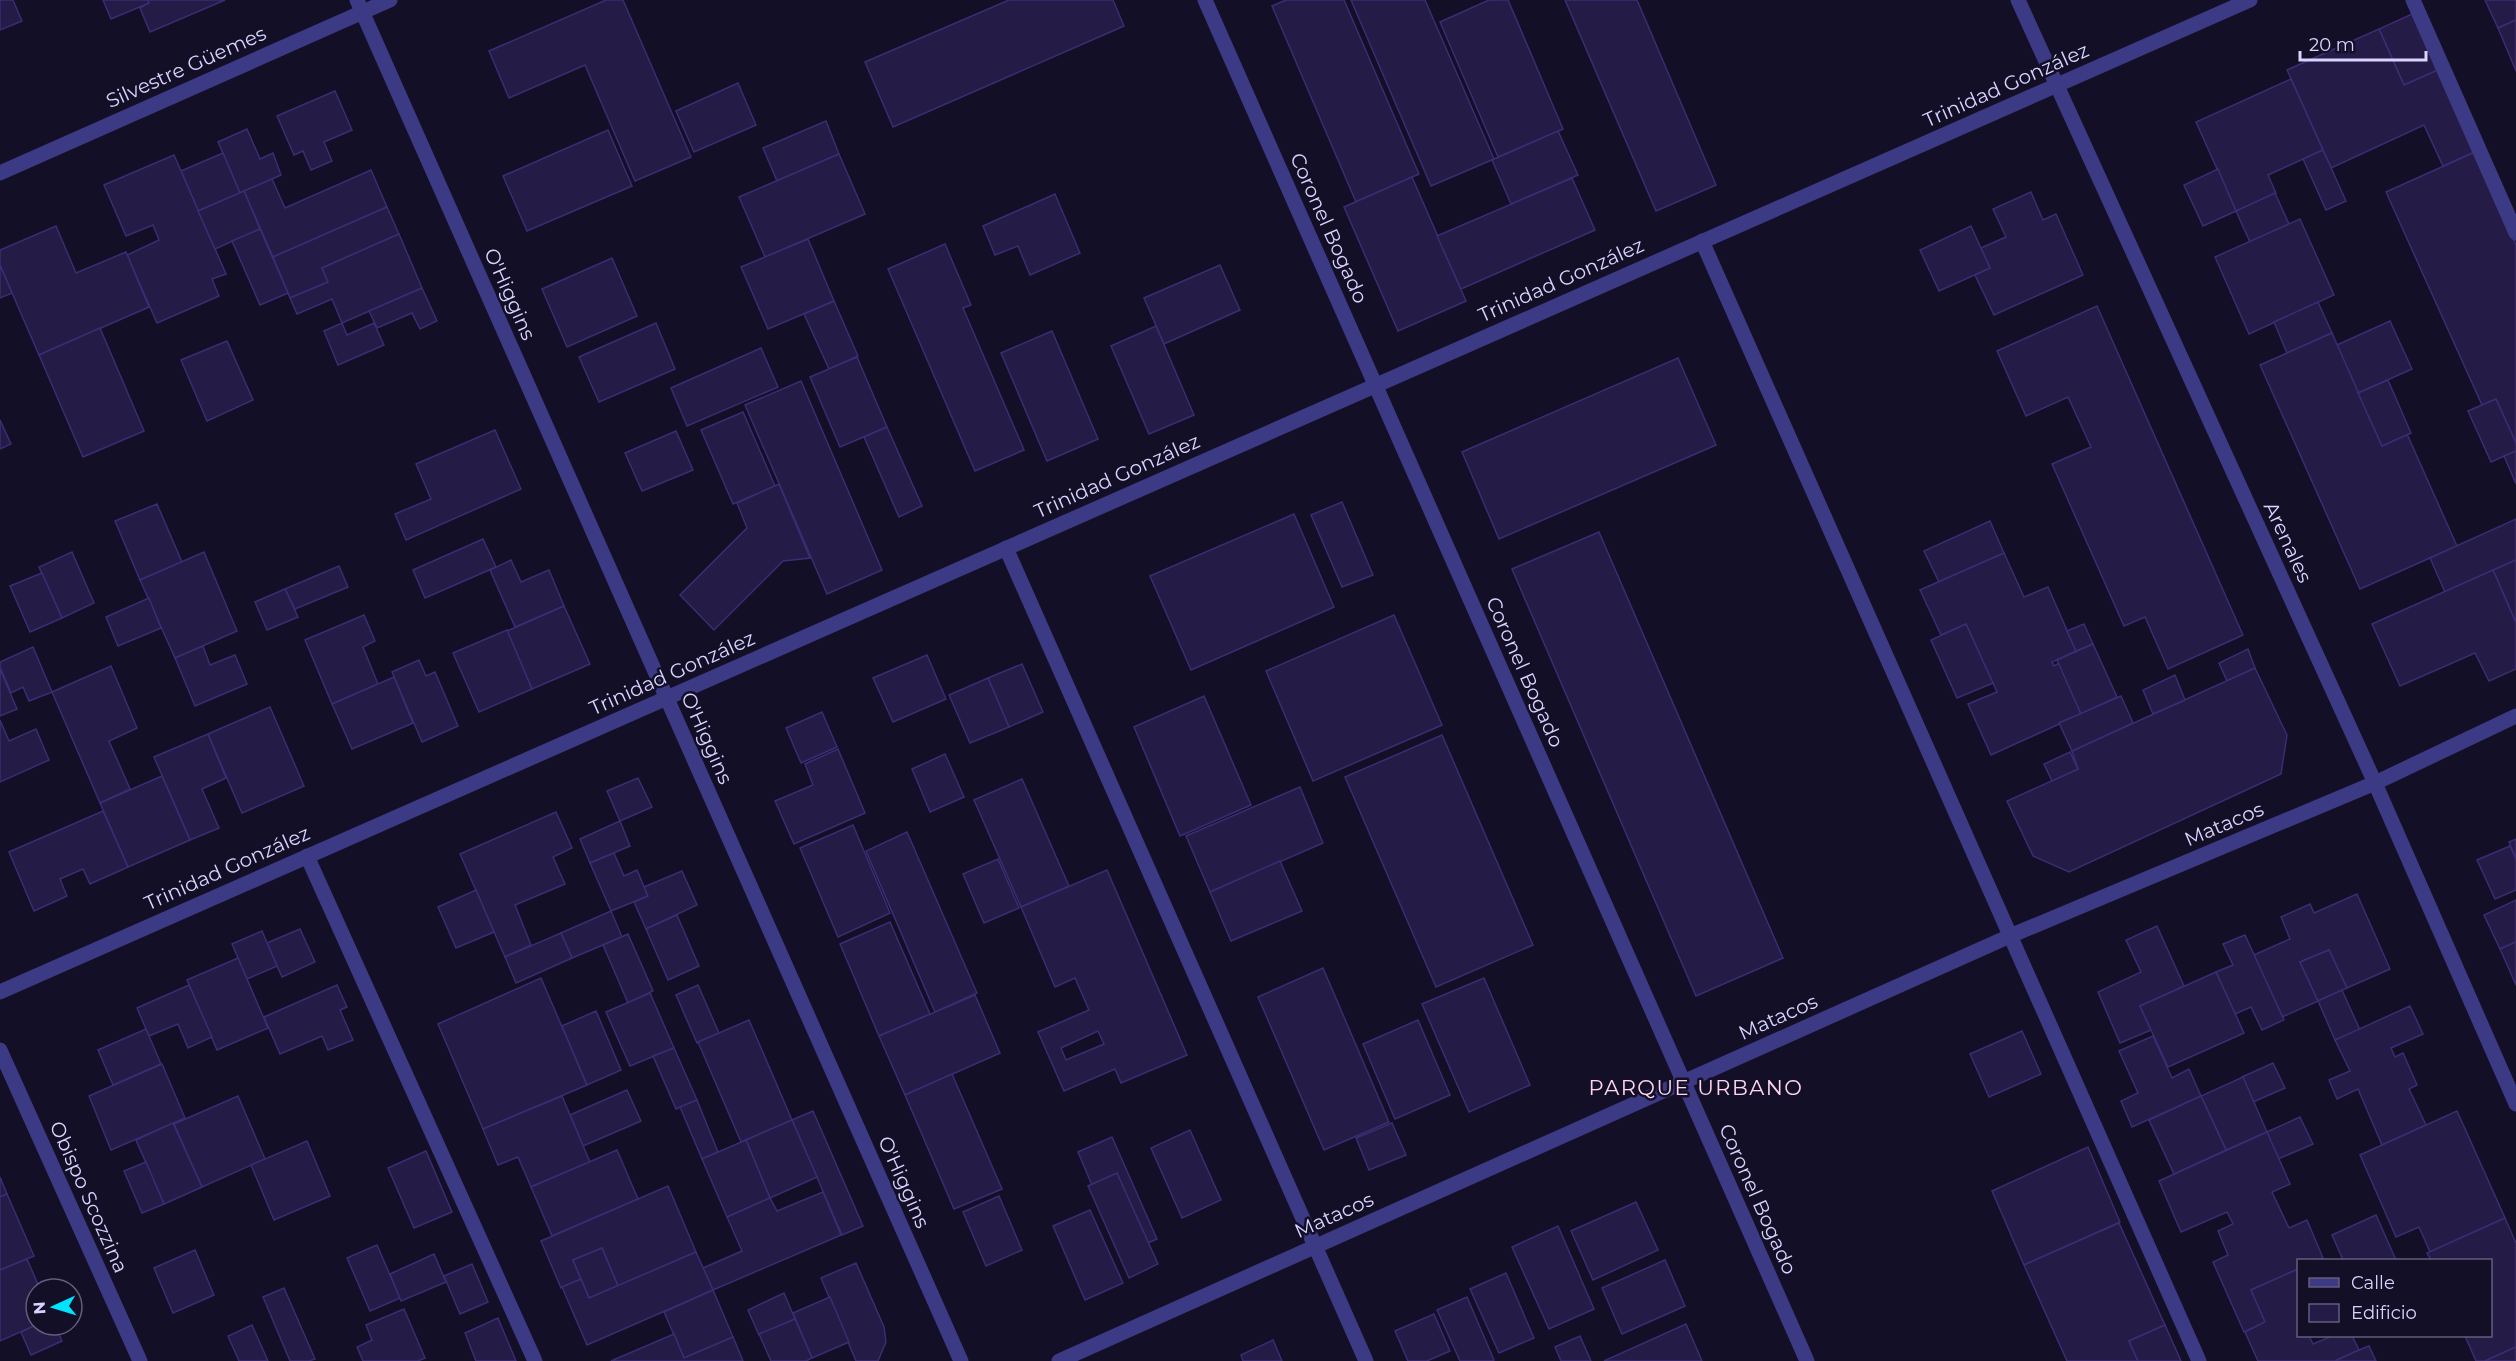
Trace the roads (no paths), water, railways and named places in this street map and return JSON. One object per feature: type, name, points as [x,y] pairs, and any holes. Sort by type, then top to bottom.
[{"type":"street","name":"Silvestre Güemes","points":[[0,172],[360,6],[390,0]]},
{"type":"street","name":"Coronel Bogado","points":[[1205,0],[1808,1361]]},
{"type":"street","name":"Arenales","points":[[2018,0],[2375,783],[2516,1104]]},
{"type":"street","name":"Trinidad González","points":[[0,992],[2250,0]]},
{"type":"street","points":[[2413,0],[2516,233]]},
{"type":"street","name":"O'Higgins","points":[[360,6],[961,1361]]},
{"type":"street","points":[[1702,241],[2199,1361]]},
{"type":"street","points":[[1006,548],[1366,1361]]},
{"type":"street","name":"Matacos","points":[[1059,1361],[2010,936],[2375,783],[2516,716]]},
{"type":"street","points":[[307,856],[535,1361]]},
{"type":"street","name":"Obispo Scozzina","points":[[0,1050],[140,1361]]},
{"type":"district","name":"PARQUE URBANO","points":[[1696,1087]]}]
